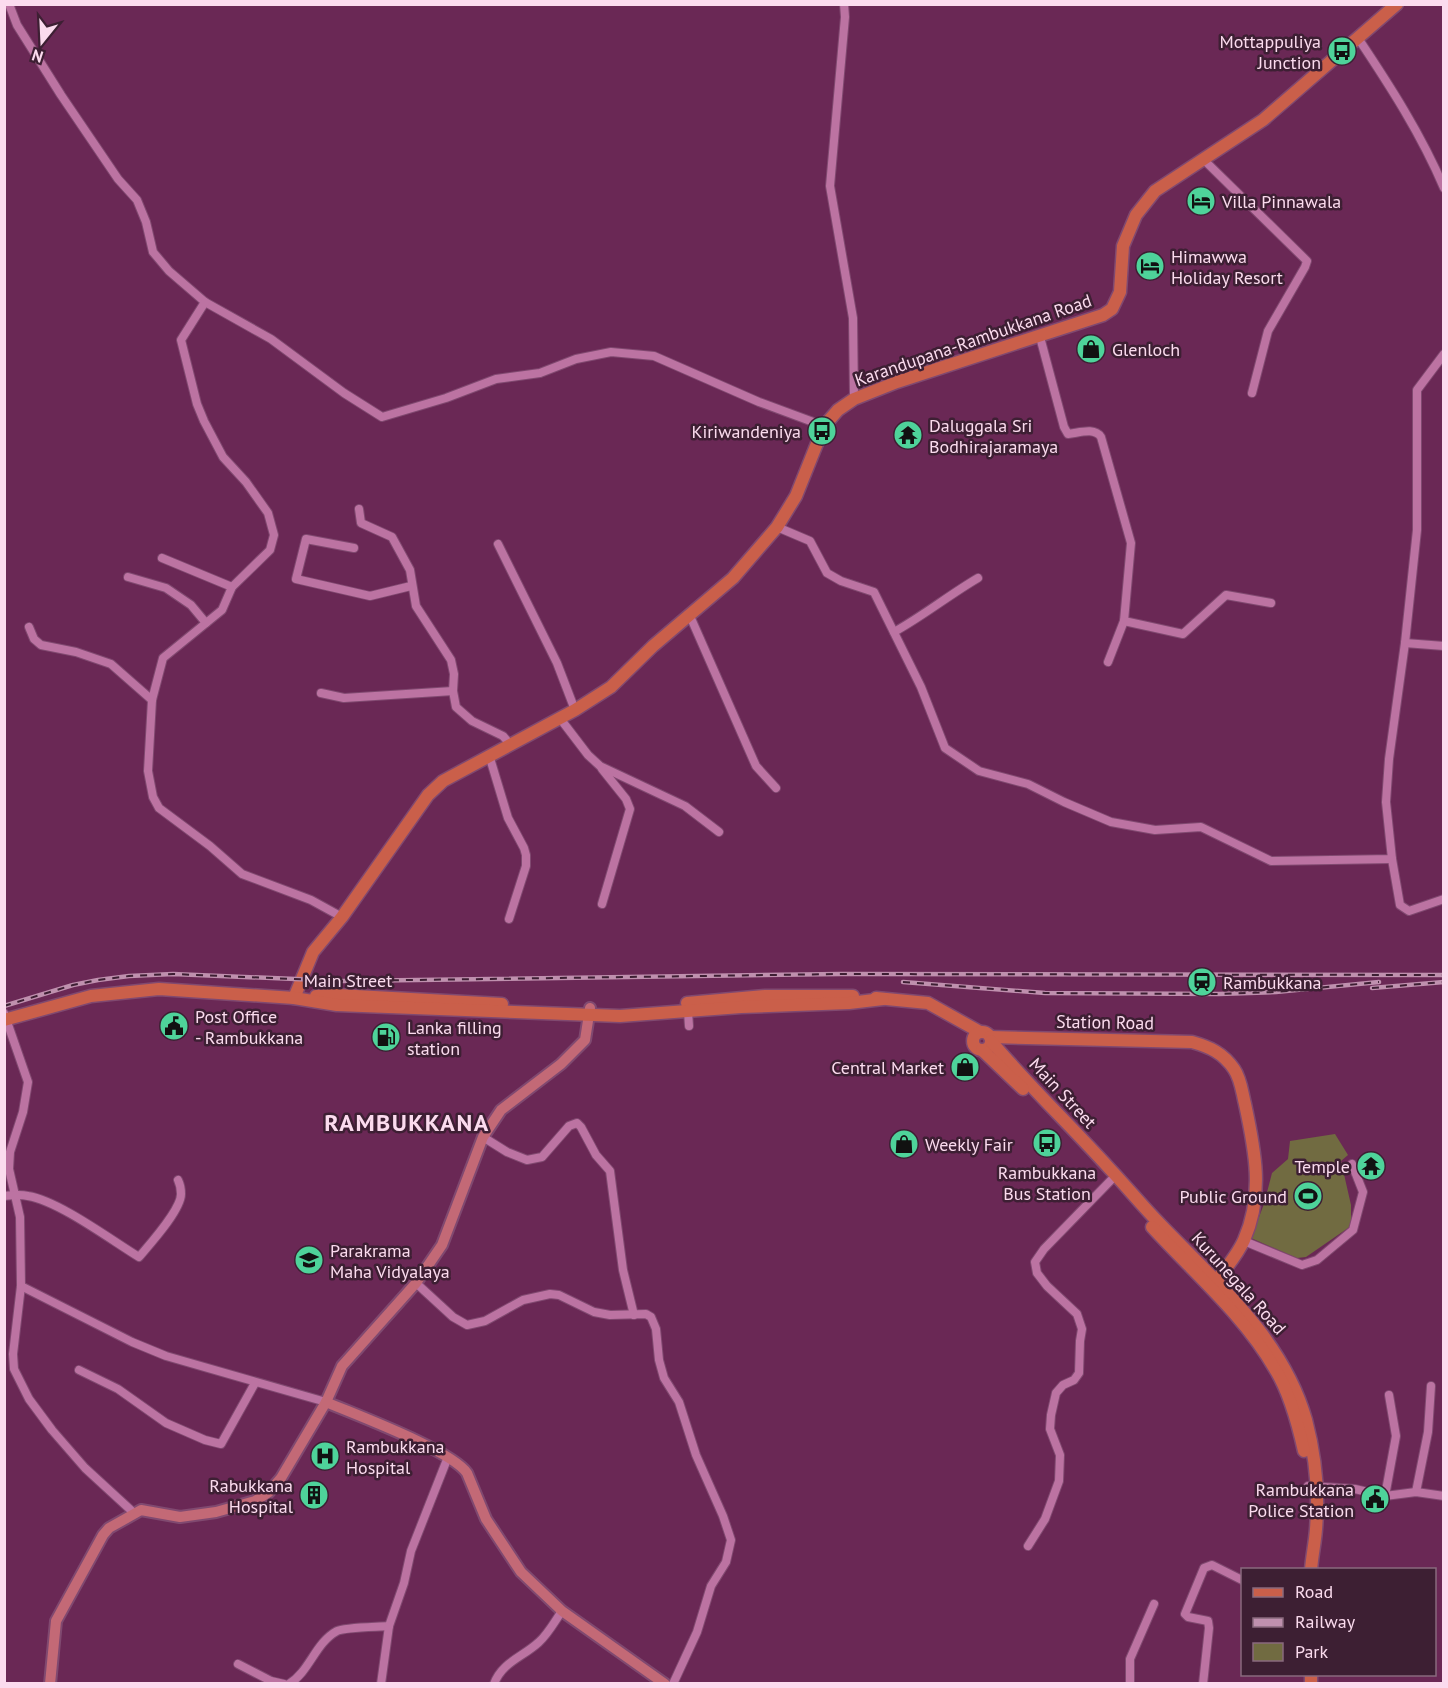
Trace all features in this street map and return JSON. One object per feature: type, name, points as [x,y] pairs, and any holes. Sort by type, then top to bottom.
[{"type":"main road","name":"Karandupana-Rambukkana Road","points":[[294,998],[313,952],[342,917],[428,795],[442,781],[575,710],[611,687],[653,646],[734,578],[777,527],[796,496],[824,426],[838,410],[854,399],[897,382],[1103,315],[1112,309],[1120,292],[1123,246],[1136,214],[1155,191],[1263,120],[1396,4]]},
{"type":"main road","name":"Main Street","points":[[6,1017],[91,996],[159,989],[294,998],[337,1005],[390,1008],[590,1011],[637,1015],[883,999]]},
{"type":"main road","name":"Main Street","points":[[590,1011],[765,996],[848,996],[928,1003],[956,1018],[983,1040],[1041,1106],[1111,1174]]},
{"type":"main road","name":"Station Road","points":[[983,1040],[1173,1041],[1192,1042],[1218,1052],[1234,1069],[1238,1077],[1257,1173],[1257,1188],[1244,1241]]},
{"type":"main road","name":"Kurunegala Road","points":[[1111,1174],[1162,1226],[1213,1284],[1264,1335],[1290,1377],[1306,1422],[1312,1486],[1311,1568]]},
{"type":"main road","points":[[1213,1284],[1244,1241]]},
{"type":"street","points":[[9,4],[17,25],[55,85],[118,179],[137,200],[146,222],[153,252],[169,271],[205,302],[271,339],[344,393],[382,417],[446,398],[496,379],[540,373],[576,359],[611,352],[654,356],[759,402],[824,426]]},
{"type":"street","points":[[844,4],[830,186],[853,318],[854,399]]},
{"type":"street","points":[[1358,38],[1393,90],[1434,165],[1443,188]]},
{"type":"street","points":[[1203,159],[1306,261],[1305,267],[1268,331],[1252,393]]},
{"type":"street","points":[[205,302],[181,340],[197,404],[223,457],[246,482],[268,513],[274,535],[270,550],[232,587],[222,610],[163,658],[152,700],[148,771],[153,797],[159,808],[210,846],[242,874],[311,900],[342,917]]},
{"type":"street","points":[[1040,336],[1064,427],[1068,434],[1093,431],[1098,432],[1101,437],[1131,543],[1124,621],[1108,662]]},
{"type":"street","points":[[1443,354],[1417,390],[1418,530],[1389,759],[1386,802],[1400,905],[1408,911],[1443,899]]},
{"type":"street","points":[[359,509],[361,523],[392,537],[410,570],[416,606],[451,660],[456,706],[472,721],[503,736],[510,744]]},
{"type":"street","points":[[777,527],[810,541],[827,573],[841,581],[874,592],[921,687],[945,748],[979,771],[1028,784],[1111,822],[1155,830],[1201,827],[1271,861],[1392,859]]},
{"type":"street","points":[[354,548],[306,539],[296,579],[370,596],[411,586]]},
{"type":"street","points":[[498,544],[557,663],[575,710]]},
{"type":"street","points":[[162,558],[232,587]]},
{"type":"street","points":[[129,577],[166,588],[191,605],[206,622]]},
{"type":"street","points":[[894,632],[978,578]]},
{"type":"street","points":[[1124,621],[1183,634],[1226,595],[1271,603]]},
{"type":"street","points":[[690,616],[756,766],[776,788]]},
{"type":"street","points":[[29,627],[34,639],[42,645],[76,652],[111,664],[152,700]]},
{"type":"street","points":[[1405,643],[1443,646]]},
{"type":"street","points":[[321,693],[344,698],[453,691]]},
{"type":"street","points":[[559,717],[626,799],[630,809],[602,904]]},
{"type":"street","points":[[489,755],[508,818],[526,855],[526,866],[508,919]]},
{"type":"street","points":[[600,766],[685,806],[719,832]]},
{"type":"street","points":[[50,1683],[56,1621],[109,1528],[141,1510],[180,1517],[216,1512],[255,1500],[269,1492],[281,1478],[326,1402],[342,1366],[416,1283],[442,1245],[483,1137],[501,1110],[561,1064],[585,1040],[590,1011]]},
{"type":"street","points":[[688,1011],[689,1026]]},
{"type":"street","points":[[6,1017],[28,1082],[23,1112],[10,1152],[9,1169],[20,1217],[21,1286],[9,1354],[29,1399],[52,1430],[85,1468],[134,1513]]},
{"type":"street","points":[[483,1137],[507,1152],[527,1160],[542,1157],[569,1126],[577,1123],[581,1127],[596,1155],[610,1171],[623,1270],[634,1315]]},
{"type":"street","points":[[1244,1241],[1302,1265],[1317,1260],[1353,1230],[1364,1192],[1353,1164]]},
{"type":"street","points":[[1028,1546],[1045,1520],[1059,1481],[1059,1455],[1050,1429],[1051,1415],[1056,1394],[1063,1385],[1074,1380],[1079,1373],[1082,1329],[1077,1314],[1037,1274],[1035,1262],[1111,1174]]},
{"type":"street","points":[[4,1196],[29,1196],[56,1206],[139,1257],[159,1234],[180,1203],[182,1192],[178,1180]]},
{"type":"street","points":[[416,1283],[453,1317],[466,1325],[485,1321],[523,1300],[550,1294],[559,1295],[594,1312],[610,1315],[646,1314],[651,1317],[656,1329],[659,1360],[664,1378],[679,1402],[696,1455],[731,1540],[726,1562],[711,1586],[697,1632],[673,1683]]},
{"type":"street","points":[[21,1286],[132,1342],[166,1356],[326,1402],[448,1457],[467,1473],[486,1519],[521,1572],[562,1611],[665,1683]]},
{"type":"street","points":[[79,1370],[118,1389],[166,1423],[205,1440],[221,1444],[255,1383]]},
{"type":"street","points":[[1416,1492],[1428,1432],[1431,1386]]},
{"type":"street","points":[[1385,1496],[1396,1436],[1389,1395]]},
{"type":"street","points":[[381,1683],[389,1626],[404,1583],[411,1551],[448,1457]]},
{"type":"street","points":[[1312,1486],[1355,1489],[1385,1496],[1416,1492],[1443,1496]]},
{"type":"street","points":[[1203,1683],[1208,1621],[1188,1617],[1185,1614],[1204,1568],[1212,1565],[1241,1580]]},
{"type":"street","points":[[1130,1683],[1130,1659],[1154,1605]]},
{"type":"street","points":[[494,1683],[496,1676],[507,1664],[539,1642],[562,1611]]},
{"type":"street","points":[[289,1683],[298,1678],[322,1644],[338,1631],[389,1626]]},
{"type":"street","points":[[238,1664],[272,1681],[284,1683]]},
{"type":"green space","name":"Public Ground","points":[[1335,1134],[1348,1155],[1341,1161],[1351,1205],[1351,1226],[1306,1257],[1297,1258],[1251,1238],[1264,1204],[1272,1173],[1288,1159],[1290,1141]]},
{"type":"railway","points":[[4,1006],[73,985],[98,980],[173,974],[343,981],[841,974],[1444,975]]},
{"type":"railway","points":[[903,982],[1045,993],[1219,994],[1276,992],[1379,982]]},
{"type":"railway","points":[[1372,988],[1444,982]]},
{"type":"place","name":"Mottappuliya Junction","points":[[1342,51]]},
{"type":"place","name":"Villa Pinnawala","points":[[1201,201]]},
{"type":"place","name":"Himawwa Holiday Resort","points":[[1150,266]]},
{"type":"place","name":"Glenloch","points":[[1091,349]]},
{"type":"place","name":"Kiriwandeniya","points":[[822,431]]},
{"type":"place","name":"Daluggala Sri Bodhirajaramaya","points":[[908,435]]},
{"type":"place","name":"Rambukkana","points":[[1202,982]]},
{"type":"place","name":"Post Office - Rambukkana","points":[[174,1026]]},
{"type":"place","name":"Lanka filling station","points":[[386,1037]]},
{"type":"place","name":"Central Market","points":[[965,1067]]},
{"type":"place","name":"Rambukkana Bus Station","points":[[1047,1143]]},
{"type":"place","name":"Weekly Fair","points":[[904,1144]]},
{"type":"place","name":"Temple","points":[[1371,1166]]},
{"type":"place","name":"Public Ground","points":[[1308,1196]]},
{"type":"place","name":"Parakrama Maha Vidyalaya","points":[[309,1260]]},
{"type":"place","name":"Rambukkana Hospital","points":[[325,1456]]},
{"type":"place","name":"Rabukkana Hospital","points":[[314,1495]]},
{"type":"place","name":"Rambukkana Police Station","points":[[1375,1499]]},
{"type":"district","name":"RAMBUKKANA","points":[[407,1122]]}]
